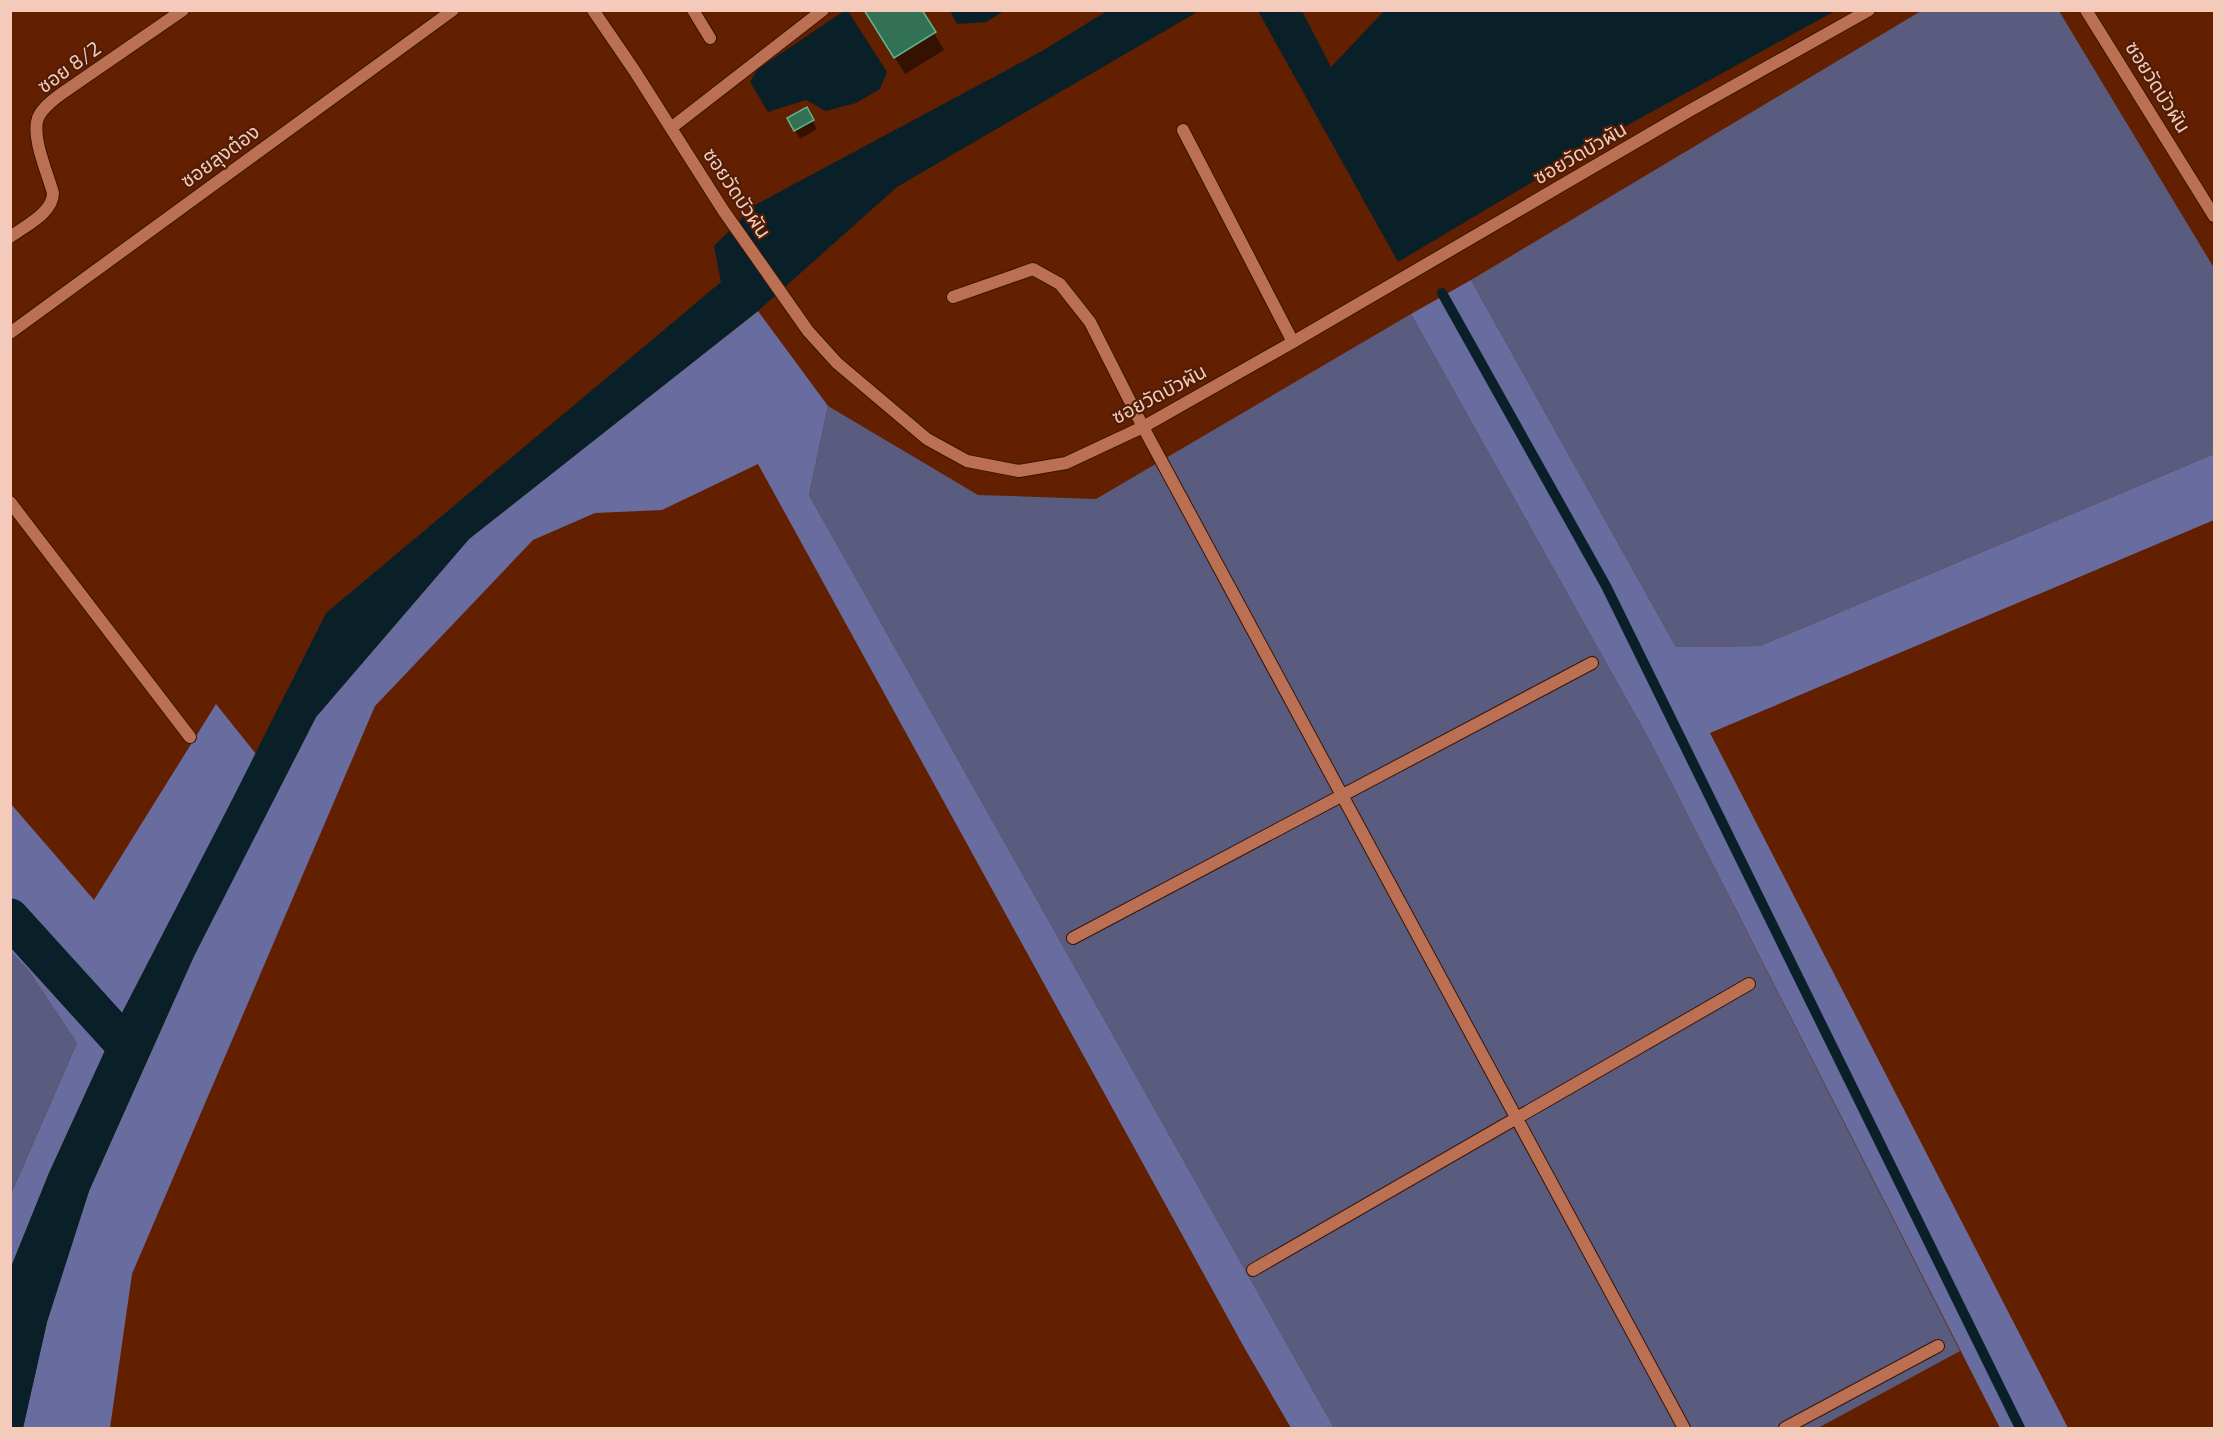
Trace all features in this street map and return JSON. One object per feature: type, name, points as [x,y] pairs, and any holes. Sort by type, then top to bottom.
[{"type":"street","name":"ซอย 8/2","points":[[10,237],[41,214],[53,199],[38,142],[36,128],[38,116],[61,94],[183,10]]},
{"type":"street","name":"ซอยลุงต๋อง","points":[[10,333],[453,10]]},
{"type":"street","name":"ซอยวัดบัวผัน","points":[[593,10],[723,210],[808,331],[837,363],[927,439],[967,461],[1019,471],[1066,463],[1143,427],[1689,111],[1869,10]]},
{"type":"street","points":[[693,10],[710,38]]},
{"type":"street","points":[[671,128],[823,10]]},
{"type":"street","name":"ซอยวัดบัวผัน","points":[[2086,10],[2214,216]]},
{"type":"street","points":[[1183,130],[1293,342]]},
{"type":"street","points":[[953,297],[1034,269],[1060,284],[1090,322],[1143,427],[1684,1428]]},
{"type":"street","points":[[10,502],[190,737]]},
{"type":"street","points":[[1073,938],[1592,663]]},
{"type":"street","points":[[1253,1270],[1749,984]]},
{"type":"street","points":[[1785,1428],[1938,1346]]},
{"type":"shaded area","points":[[844,11],[848,11],[887,72],[880,89],[856,103],[826,111],[806,100],[768,112],[750,82],[758,69]]},
{"type":"shaded area","points":[[950,11],[1004,11],[986,22],[957,24]]},
{"type":"shaded area","points":[[1107,11],[1199,11],[897,187],[758,311],[469,539],[316,717],[194,956],[89,1191],[47,1322],[23,1428],[11,1428],[11,1267],[49,1173],[124,1009],[326,613],[721,282],[714,246],[755,205],[1042,51]]},
{"type":"shaded area","points":[[1258,11],[1302,11],[1331,67],[1384,11],[1835,11],[1628,125],[1398,262]]},
{"type":"shaded area","points":[[1921,11],[2059,11],[2214,268],[2214,454],[1760,646],[1676,647],[1471,280]]},
{"type":"shaded area","points":[[1471,280],[1676,647],[1760,646],[2214,454],[2214,520],[1710,733],[2068,1428],[2000,1428],[1650,741],[1411,314]]},
{"type":"shaded area","points":[[758,311],[828,406],[809,495],[1334,1428],[1291,1428],[1245,1349],[758,464],[662,510],[595,513],[533,540],[375,706],[132,1274],[110,1428],[23,1428],[47,1322],[89,1191],[194,956],[316,717],[469,539]]},
{"type":"shaded area","points":[[1411,314],[1650,741],[1960,1351],[1818,1428],[1334,1428],[809,495],[828,406],[978,495],[1096,499]]},
{"type":"shaded area","points":[[216,704],[256,754],[124,1009],[49,1173],[11,1267],[11,1194],[77,1043],[29,971],[11,952],[11,804],[94,900]]},
{"type":"shaded area","points":[[11,952],[29,971],[77,1043],[11,1194]]},
{"type":"building","points":[[864,10],[922,10],[936,32],[894,58]]},
{"type":"building","points":[[807,107],[814,120],[794,131],[787,118]]},
{"type":"waterway","points":[[1442,293],[1606,586],[2020,1428]]},
{"type":"waterway","points":[[10,918],[127,1047]]}]
